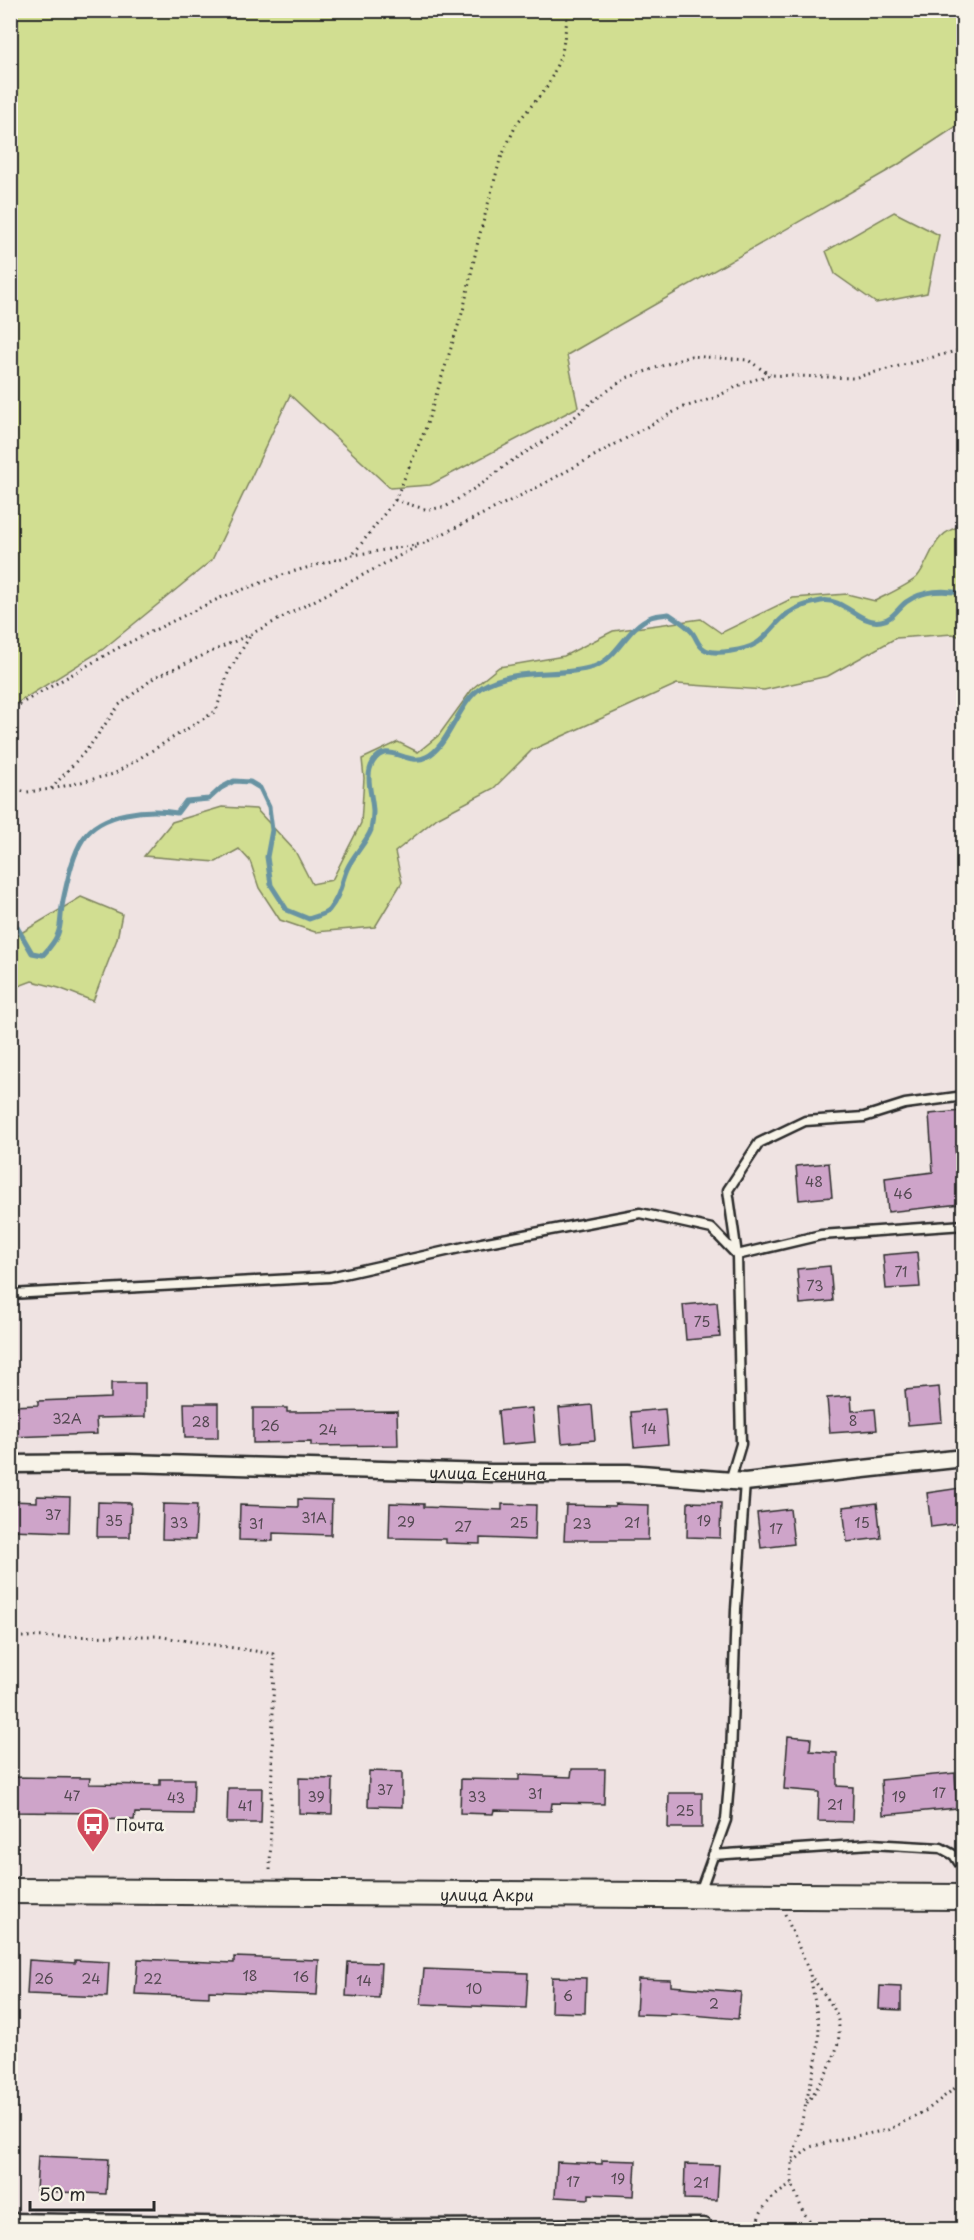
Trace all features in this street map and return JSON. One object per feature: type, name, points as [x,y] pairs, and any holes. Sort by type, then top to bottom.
[{"type":"main road","name":"улица Акри","points":[[10,1891],[963,1897]]},
{"type":"street","name":"улица Есенина","points":[[10,1464],[127,1463],[491,1473],[628,1473],[738,1481],[963,1458]]},
{"type":"street","points":[[10,2222],[386,2229],[703,2227]]},
{"type":"lane","points":[[699,1895],[726,1820],[730,1768],[741,1443],[737,1255],[728,1190],[759,1143],[805,1121],[864,1117],[905,1104],[963,1096]]},
{"type":"lane","points":[[10,1294],[330,1277],[482,1243],[640,1213],[712,1229],[737,1255]]},
{"type":"lane","points":[[737,1255],[821,1235],[963,1225]]},
{"type":"lane","points":[[713,1855],[834,1845],[882,1844],[941,1848],[954,1855],[963,1870]]},
{"type":"path","points":[[353,555],[395,500],[425,430],[464,307],[478,241],[500,160],[517,123],[548,86],[562,53],[567,20],[565,10]]},
{"type":"path","points":[[51,789],[89,747],[119,705],[155,677],[251,634],[422,544],[536,488],[681,408],[770,375],[853,378],[963,349]]},
{"type":"path","points":[[395,500],[428,510],[447,506],[555,434],[593,401],[626,378],[692,356],[748,360],[770,375]]},
{"type":"path","points":[[10,712],[118,648],[220,598],[288,573],[353,555],[422,544]]},
{"type":"path","points":[[10,788],[27,792],[51,789],[114,774],[216,711],[228,673],[251,634]]},
{"type":"path","points":[[10,1637],[156,1636],[274,1654],[270,1893]]},
{"type":"path","points":[[776,1896],[810,1974],[834,2009],[839,2030],[837,2047],[826,2076],[806,2105]]},
{"type":"path","points":[[810,1974],[819,2026],[818,2051],[792,2163],[792,2184],[803,2212],[817,2229]]},
{"type":"path","points":[[792,2163],[810,2147],[888,2130],[927,2110],[963,2081]]},
{"type":"path","points":[[755,2229],[764,2205],[770,2198],[792,2184]]},
{"type":"green space","points":[[11,10],[963,11],[963,122],[896,166],[567,355],[578,407],[430,485],[390,488],[290,395],[212,560],[102,650],[11,707]]},
{"type":"green space","points":[[894,212],[939,235],[927,293],[876,303],[835,274],[826,251]]},
{"type":"green space","points":[[963,526],[963,638],[953,634],[896,638],[828,676],[764,690],[677,684],[532,750],[494,788],[437,818],[395,852],[402,882],[375,927],[315,932],[280,920],[259,888],[250,861],[239,849],[216,862],[144,856],[172,822],[222,807],[256,809],[295,851],[312,884],[332,880],[361,823],[364,778],[362,759],[398,742],[418,752],[439,735],[473,688],[499,667],[564,656],[613,631],[701,619],[721,633],[793,598],[847,594],[875,601],[917,577],[939,540],[953,529]]},
{"type":"green space","points":[[81,897],[122,914],[117,939],[93,1001],[32,981],[11,989],[11,939]]},
{"type":"building","points":[[962,1111],[963,1146],[955,1147],[960,1204],[888,1212],[885,1178],[933,1172],[929,1114]]},
{"type":"building","points":[[829,1163],[832,1197],[799,1200],[796,1166]]},
{"type":"building","points":[[917,1252],[920,1287],[886,1289],[883,1255]]},
{"type":"building","points":[[830,1266],[833,1301],[800,1304],[797,1269]]},
{"type":"building","points":[[717,1302],[720,1337],[686,1340],[683,1305]]},
{"type":"building","points":[[111,1383],[145,1383],[145,1417],[96,1418],[97,1434],[10,1437],[10,1406],[38,1405],[38,1401],[111,1398]]},
{"type":"building","points":[[939,1387],[942,1422],[908,1425],[905,1390]]},
{"type":"building","points":[[851,1396],[852,1411],[875,1409],[877,1430],[830,1433],[827,1398]]},
{"type":"building","points":[[184,1403],[218,1403],[218,1438],[185,1438]]},
{"type":"building","points":[[592,1405],[595,1440],[562,1443],[559,1408]]},
{"type":"building","points":[[253,1408],[287,1408],[287,1412],[397,1411],[398,1445],[311,1446],[311,1442],[253,1443]]},
{"type":"building","points":[[532,1408],[535,1442],[501,1445],[498,1411]]},
{"type":"building","points":[[665,1409],[668,1444],[634,1447],[631,1412]]},
{"type":"building","points":[[960,1488],[963,1523],[931,1527],[927,1493]]},
{"type":"building","points":[[37,1496],[70,1497],[69,1532],[10,1530],[10,1501],[37,1502]]},
{"type":"building","points":[[298,1499],[332,1500],[331,1535],[273,1533],[273,1541],[239,1540],[240,1505],[298,1507]]},
{"type":"building","points":[[98,1502],[131,1503],[130,1537],[97,1537]]},
{"type":"building","points":[[688,1502],[721,1503],[720,1538],[687,1537]]},
{"type":"building","points":[[390,1503],[424,1504],[424,1507],[502,1510],[502,1504],[536,1505],[535,1540],[480,1538],[480,1544],[446,1543],[446,1539],[389,1538]]},
{"type":"building","points":[[877,1503],[881,1538],[847,1542],[843,1507]]},
{"type":"building","points":[[163,1504],[197,1505],[195,1540],[162,1539]]},
{"type":"building","points":[[615,1504],[649,1505],[648,1540],[564,1540],[566,1505],[615,1506]]},
{"type":"building","points":[[790,1509],[794,1544],[761,1548],[757,1513]]},
{"type":"building","points":[[788,1736],[811,1738],[810,1751],[837,1753],[837,1786],[853,1787],[852,1822],[818,1821],[819,1792],[784,1789]]},
{"type":"building","points":[[572,1769],[605,1769],[604,1804],[552,1803],[551,1811],[494,1810],[493,1814],[460,1813],[461,1779],[519,1780],[519,1775],[571,1777]]},
{"type":"building","points":[[369,1771],[402,1772],[402,1807],[368,1806]]},
{"type":"building","points":[[955,1773],[957,1808],[883,1815],[881,1780]]},
{"type":"building","points":[[10,1777],[90,1778],[89,1784],[160,1785],[160,1779],[194,1779],[193,1814],[135,1813],[134,1820],[101,1819],[101,1813],[10,1812]]},
{"type":"building","points":[[299,1778],[333,1779],[332,1814],[299,1813]]},
{"type":"building","points":[[228,1788],[262,1788],[261,1823],[227,1823]]},
{"type":"building","points":[[669,1793],[702,1793],[702,1828],[668,1828]]},
{"type":"building","points":[[234,1957],[319,1960],[317,1995],[209,1991],[209,1997],[135,1994],[138,1959],[234,1963]]},
{"type":"building","points":[[29,1960],[75,1963],[75,1960],[109,1962],[107,1997],[27,1994]]},
{"type":"building","points":[[348,1962],[381,1963],[379,1998],[346,1996]]},
{"type":"building","points":[[424,1969],[528,1973],[526,2008],[421,2004]]},
{"type":"building","points":[[552,1977],[586,1978],[585,2013],[551,2012]]},
{"type":"building","points":[[638,1979],[671,1980],[671,1986],[741,1992],[738,2019],[670,2013],[670,2015],[636,2014]]},
{"type":"building","points":[[880,1986],[901,1987],[901,2010],[879,2009]]},
{"type":"building","points":[[38,2156],[108,2159],[106,2194],[36,2191]]},
{"type":"building","points":[[602,2160],[636,2161],[634,2196],[589,2194],[589,2199],[555,2197],[557,2162],[602,2164]]},
{"type":"building","points":[[685,2164],[719,2165],[717,2200],[684,2199]]},
{"type":"waterway","points":[[10,915],[32,953],[43,955],[58,933],[71,866],[79,845],[91,830],[101,823],[126,814],[153,811],[177,813],[186,801],[209,799],[221,788],[234,781],[250,782],[260,788],[269,807],[272,830],[267,857],[271,885],[287,910],[309,919],[325,913],[333,905],[350,864],[371,830],[373,812],[369,774],[373,762],[385,753],[419,759],[434,752],[466,703],[482,687],[509,677],[593,667],[610,657],[642,622],[655,616],[669,614],[689,628],[704,649],[722,652],[752,646],[765,637],[787,614],[821,601],[837,603],[866,619],[881,621],[895,613],[906,602],[920,595],[942,591],[964,594]]},
{"type":"place","name":"Почта","points":[[93,1853]]}]
